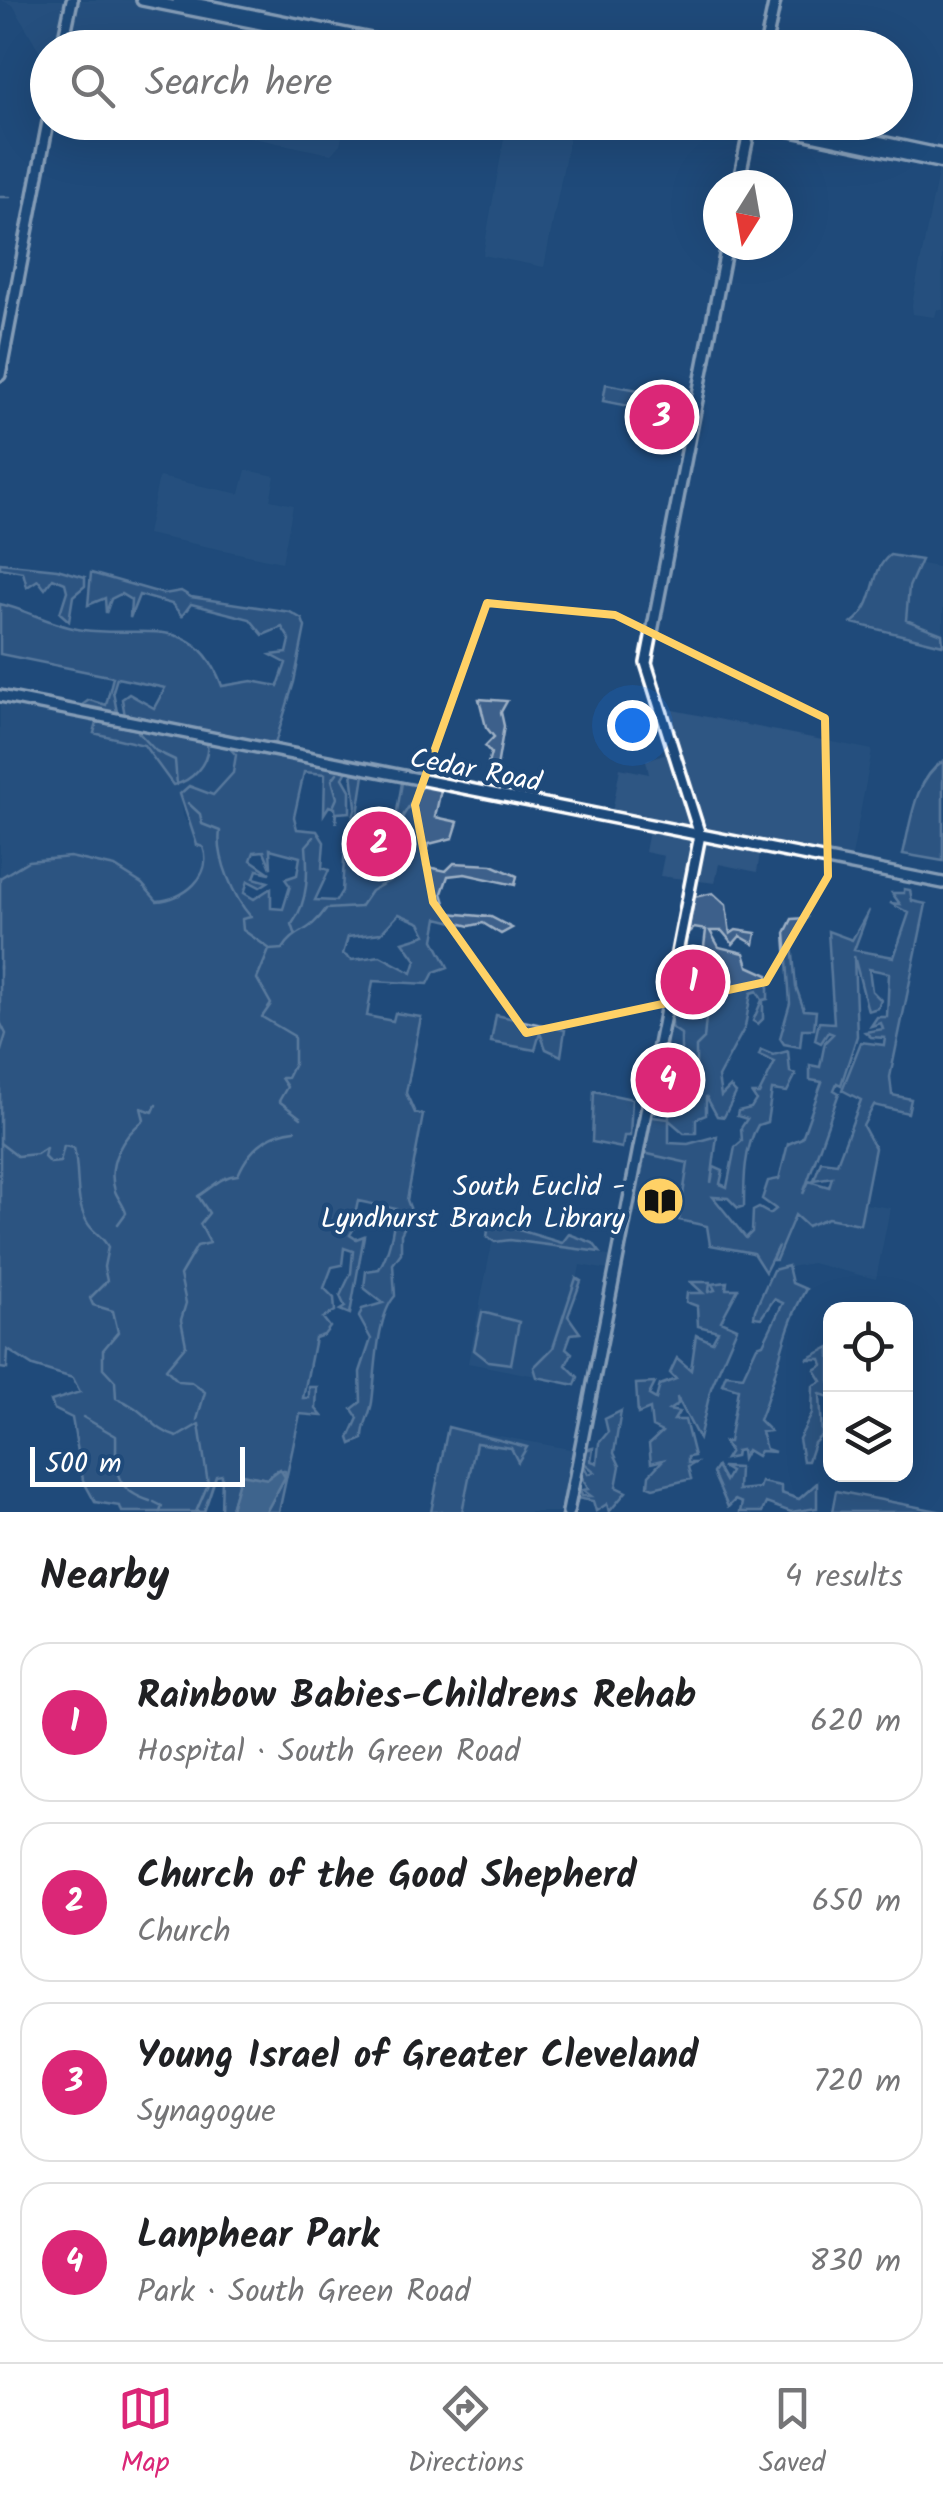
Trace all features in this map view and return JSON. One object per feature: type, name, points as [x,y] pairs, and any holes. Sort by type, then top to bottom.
[{"type":"main road","points":[[66,30],[72,0]]},
{"type":"main road","points":[[142,0],[291,30]]},
{"type":"main road","points":[[178,0],[328,30]]},
{"type":"main road","points":[[768,30],[774,0]]},
{"type":"main road","points":[[157,3],[195,3]]},
{"type":"main road","points":[[0,375],[45,140]]},
{"type":"main road","points":[[741,170],[747,140]]},
{"type":"main road","points":[[841,140],[943,159]]},
{"type":"main road","points":[[863,140],[943,159]]},
{"type":"main road","points":[[568,1512],[700,835],[646,662],[724,260]]},
{"type":"main road","name":"Cedar Road","points":[[0,696],[943,884]]},
{"type":"highlighted area","points":[[487,603],[615,615],[825,718],[828,876],[766,982],[526,1033],[433,902],[415,805]]},
{"type":"shaded area","points":[[0,0],[186,0],[295,30],[30,30],[30,35],[13,5]]},
{"type":"shaded area","points":[[263,140],[341,140],[331,154]]},
{"type":"shaded area","points":[[504,140],[569,140],[544,267],[483,255]]},
{"type":"shaded area","points":[[940,163],[943,310],[937,309],[935,317],[913,314],[912,305]]},
{"type":"shaded area","points":[[606,384],[675,397],[683,388],[694,401],[692,410],[640,399],[634,407],[603,401]]},
{"type":"shaded area","points":[[246,470],[275,476],[270,500],[293,505],[282,562],[147,534],[159,477],[240,494]]},
{"type":"shaded area","points":[[890,555],[921,560],[909,587],[906,620],[942,634],[943,645],[852,623],[866,606],[879,570]]},
{"type":"shaded area","points":[[888,558],[943,568],[943,640],[868,626]]},
{"type":"shaded area","points":[[0,563],[57,569],[85,577],[85,586],[73,596],[69,621],[60,613],[67,591],[65,583],[53,578],[45,589],[38,580],[27,587],[23,572],[0,568]]},
{"type":"shaded area","points":[[91,573],[164,594],[181,591],[191,597],[290,612],[302,619],[305,627],[294,682],[274,747],[125,716],[122,699],[129,694],[154,708],[165,688],[117,678],[113,691],[117,712],[82,705],[89,700],[106,705],[113,677],[0,654],[0,604],[72,628],[165,633],[182,638],[198,647],[222,686],[252,681],[278,686],[286,663],[271,655],[287,653],[290,640],[282,627],[263,635],[250,619],[191,604],[182,616],[172,604],[139,595],[130,618],[131,600],[121,594],[111,599],[106,613],[105,598],[88,605]]},
{"type":"shaded area","points":[[0,699],[73,718],[226,745],[236,755],[233,773],[213,795],[189,786],[180,794],[183,816],[207,859],[203,874],[193,885],[178,939],[142,884],[111,865],[70,857],[45,858],[28,861],[0,878]]},
{"type":"shaded area","points":[[479,699],[507,701],[501,712],[504,726],[497,767],[488,764],[491,753],[485,746],[494,737],[486,727]]},
{"type":"shaded area","points":[[663,708],[872,750],[851,861],[612,813],[620,768],[649,774],[646,760],[676,750]]},
{"type":"shaded area","points":[[97,722],[207,743],[205,758],[192,776],[173,785],[144,745],[94,733]]},
{"type":"shaded area","points":[[224,742],[347,771],[343,778],[350,790],[350,812],[337,813],[336,823],[335,808],[329,806],[324,814],[325,774],[304,772],[294,817],[297,829],[317,831],[324,842],[322,868],[329,870],[315,900],[336,901],[342,891],[345,846],[356,806],[352,773],[364,775],[351,860],[387,868],[403,777],[442,785],[435,817],[458,822],[453,838],[429,844],[424,866],[446,871],[454,863],[492,865],[517,876],[515,885],[465,874],[448,876],[442,893],[448,913],[491,917],[512,928],[501,934],[483,923],[470,926],[438,918],[434,940],[448,967],[434,972],[428,984],[373,981],[367,1016],[393,1021],[395,1013],[421,1017],[406,1093],[415,1113],[423,1115],[407,1200],[412,1213],[401,1234],[401,1253],[393,1264],[395,1296],[380,1331],[372,1402],[363,1439],[351,1444],[349,1438],[358,1418],[352,1409],[361,1402],[360,1372],[371,1339],[359,1317],[362,1309],[383,1303],[364,1288],[366,1271],[379,1269],[383,1262],[396,1209],[358,1201],[354,1220],[358,1221],[350,1235],[356,1239],[364,1236],[350,1314],[340,1310],[345,1307],[340,1296],[351,1273],[353,1251],[344,1248],[342,1265],[332,1267],[324,1288],[334,1298],[335,1311],[323,1318],[330,1327],[315,1338],[303,1398],[309,1398],[309,1387],[317,1387],[316,1409],[322,1416],[300,1414],[279,1512],[266,1512],[285,1477],[285,1471],[277,1470],[267,1479],[241,1474],[230,1512],[221,1512],[222,1475],[216,1476],[204,1512],[122,1512],[120,1506],[95,1502],[83,1480],[72,1418],[54,1409],[51,1401],[80,1392],[73,1378],[33,1366],[8,1350],[7,1369],[0,1368],[0,878],[28,861],[70,857],[115,867],[142,884],[157,901],[177,896],[200,877],[205,858],[180,794],[189,786],[213,795],[233,773],[236,755]],"holes":[[[270,849],[300,857],[297,875],[285,879],[290,886],[283,909],[271,908],[271,888],[254,899],[244,893],[248,881],[260,887],[268,882],[254,878],[257,870],[270,873],[251,860],[254,852],[264,851],[271,868]],[[399,914],[420,923],[426,935],[403,942],[416,960],[412,973],[380,956],[352,960],[343,954],[348,937],[381,933]]]},
{"type":"shaded area","points":[[943,761],[943,861],[903,854],[920,790]]},
{"type":"shaded area","points":[[650,825],[761,847],[757,872],[719,864],[715,883],[660,876],[664,856],[645,852]]},
{"type":"shaded area","points":[[904,889],[910,890],[912,901],[926,904],[890,1077],[892,1095],[911,1099],[908,1113],[874,1105],[863,1126],[875,1148],[860,1224],[828,1218],[807,1226],[795,1215],[776,1260],[772,1260],[778,1246],[765,1272],[753,1253],[710,1245],[707,1226],[679,1220],[688,1163],[639,1152],[645,1116],[669,1119],[669,1101],[656,1107],[655,1113],[650,1108],[661,1063],[681,1067],[681,1034],[671,1027],[671,1002],[676,1003],[677,1013],[687,1010],[704,957],[726,960],[703,955],[706,930],[694,928],[688,934],[694,897],[713,893],[726,905],[730,934],[736,930],[756,933],[754,944],[740,936],[733,944],[722,931],[710,931],[719,947],[744,953],[748,966],[768,975],[768,999],[763,1000],[763,1019],[758,1024],[753,1021],[762,1000],[757,991],[751,993],[745,1027],[718,1077],[721,1096],[730,1087],[736,1093],[724,1117],[717,1116],[706,1096],[706,1115],[696,1119],[696,1133],[684,1133],[669,1120],[669,1143],[688,1144],[717,1136],[711,1183],[714,1167],[723,1171],[720,1184],[727,1187],[735,1147],[742,1141],[741,1128],[747,1119],[737,1116],[738,1111],[751,1108],[756,1100],[752,1094],[759,1094],[775,1062],[759,1055],[761,1050],[773,1055],[788,1051],[790,1072],[796,1074],[787,1092],[772,1090],[767,1122],[758,1125],[753,1134],[746,1164],[744,1206],[738,1208],[728,1198],[713,1197],[746,1238],[752,1232],[753,1211],[759,1208],[770,1214],[776,1209],[762,1199],[768,1181],[779,1179],[788,1144],[802,1138],[822,1082],[810,1080],[810,1065],[820,1067],[825,1042],[833,1034],[828,1032],[821,1043],[815,1040],[819,1022],[834,1023],[828,931],[852,940],[869,910],[854,950],[894,957],[909,913],[890,903],[900,904],[892,893],[904,893]],"holes":[[[854,956],[868,1011],[878,1008],[881,1000],[872,991],[869,969],[889,973],[887,1017],[877,1017],[871,1026],[881,1023],[883,1029],[865,1032],[871,1037],[885,1038],[884,1045],[861,1042],[842,1090],[861,1100],[837,1163],[821,1161],[814,1180],[832,1177],[829,1187],[809,1181],[803,1194],[839,1093],[834,1090],[837,1083],[841,1085],[857,1036]]]},
{"type":"shaded area","points":[[807,918],[792,944],[796,987],[804,1010],[816,1011],[814,1029],[802,1029],[800,1047],[784,1044],[780,1038],[790,1003],[785,933],[792,919]]},
{"type":"shaded area","points":[[677,951],[704,957],[681,1068],[661,1063],[654,1068]]},
{"type":"shaded area","points":[[496,1015],[565,1030],[561,1056],[546,1049],[540,1033],[535,1050],[491,1042]]},
{"type":"shaded area","points":[[594,1091],[632,1099],[630,1136],[624,1136],[622,1148],[592,1142]]},
{"type":"shaded area","points":[[639,1152],[688,1163],[679,1220],[627,1210]]},
{"type":"shaded area","points":[[865,1204],[890,1208],[876,1279],[812,1263],[773,1270],[797,1216],[807,1226],[828,1218],[859,1224]]},
{"type":"shaded area","points":[[499,1224],[562,1243],[569,1234],[593,1243],[600,1252],[510,1240],[495,1242],[487,1237],[488,1230]]},
{"type":"shaded area","points":[[494,1234],[618,1258],[615,1271],[580,1265],[558,1380],[468,1363]]},
{"type":"shaded area","points":[[788,1266],[792,1283],[806,1289],[791,1321],[759,1420],[770,1431],[761,1432],[766,1449],[775,1452],[760,1451],[757,1456],[747,1450],[742,1459],[741,1450],[736,1451],[735,1457],[725,1459],[730,1451],[724,1442],[729,1442],[738,1389],[722,1384],[726,1374],[743,1376],[757,1346],[763,1344],[783,1303],[774,1299],[761,1318],[754,1317],[755,1310],[773,1270]]},
{"type":"shaded area","points":[[576,1278],[581,1281],[568,1316],[580,1333],[571,1334],[566,1348],[572,1353],[566,1365],[578,1377],[575,1385],[537,1377],[534,1367],[553,1348]]},
{"type":"shaded area","points":[[691,1282],[710,1282],[709,1292],[715,1290],[712,1284],[727,1282],[726,1289],[738,1289],[721,1321],[737,1328],[711,1388],[699,1439],[677,1397],[678,1404],[669,1410],[679,1412],[674,1420],[685,1420],[694,1456],[688,1457],[688,1463],[695,1463],[688,1467],[691,1479],[653,1488],[648,1486],[649,1475],[663,1460],[651,1463],[649,1444],[662,1432],[652,1427],[650,1409],[638,1414],[636,1384],[655,1383],[649,1395],[656,1399],[660,1385],[676,1379],[670,1373],[677,1358],[691,1370],[696,1335],[712,1342],[718,1331],[698,1326],[697,1306],[686,1302],[687,1293],[703,1293]]},
{"type":"shaded area","points":[[482,1312],[519,1322],[511,1364],[488,1361],[474,1350]]},
{"type":"shaded area","points":[[823,1351],[823,1365],[821,1359],[807,1359]]},
{"type":"shaded area","points":[[823,1365],[822,1435],[814,1443],[808,1461],[803,1461],[799,1439],[812,1414],[813,1386],[822,1381],[815,1370]]},
{"type":"shaded area","points":[[621,1411],[614,1453],[620,1466],[616,1487],[626,1492],[609,1512],[607,1504],[596,1511],[593,1501],[577,1498],[580,1490],[582,1496],[591,1496],[583,1490],[588,1489],[582,1477],[583,1464],[588,1474],[595,1472],[584,1463],[585,1450],[593,1448],[591,1461],[597,1463],[599,1443],[608,1432],[605,1419]]},
{"type":"shaded area","points":[[448,1427],[527,1447],[518,1462],[511,1448],[476,1443],[462,1512],[431,1512]]},
{"type":"shaded area","points":[[477,1432],[580,1451],[568,1512],[462,1512]]},
{"type":"shaded area","points":[[717,1467],[725,1481],[730,1472],[722,1467],[739,1468],[738,1490],[759,1488],[761,1482],[781,1486],[781,1493],[799,1499],[817,1483],[817,1508],[791,1512],[766,1503],[762,1512],[740,1512],[742,1503],[735,1500],[728,1507],[713,1473]]},
{"type":"shaded area","points":[[280,1469],[285,1477],[266,1512],[230,1512],[241,1474],[267,1479]]},
{"type":"shaded area","points":[[836,1491],[943,1512],[832,1512]]},
{"type":"waterway","points":[[0,197],[10,197]]},
{"type":"waterway","points":[[138,732],[156,751],[175,760],[177,785]]},
{"type":"waterway","points":[[333,807],[337,798],[332,780],[337,773]]},
{"type":"waterway","points":[[301,1118],[279,1101],[287,1087],[281,1078],[287,1078],[294,1064],[294,1036],[262,1017],[271,1004],[257,979],[269,950],[283,949],[326,909],[360,907],[371,891],[392,879],[403,816],[421,787]]},
{"type":"waterway","points":[[188,803],[200,814],[202,824],[220,831],[228,877],[251,917],[242,919],[243,930],[270,949]]},
{"type":"waterway","points":[[295,933],[292,924],[306,885],[306,846],[314,837]]},
{"type":"waterway","points":[[696,1085],[696,1047],[704,1039],[706,1018],[730,992]]},
{"type":"waterway","points":[[0,1022],[6,1034],[0,1054]]},
{"type":"waterway","points":[[118,1224],[126,1213],[115,1191],[115,1160],[123,1142],[144,1120],[141,1108],[153,1112],[156,1105]]},
{"type":"waterway","points":[[197,1420],[205,1392],[191,1382],[178,1381],[166,1369],[186,1345],[181,1320],[186,1303],[180,1275],[197,1246],[210,1243],[200,1224],[209,1213],[198,1196],[221,1180],[238,1175],[248,1157],[268,1139],[295,1130]]},
{"type":"waterway","points":[[0,1143],[17,1156],[37,1154],[46,1148],[44,1157],[50,1163],[60,1162],[64,1146],[74,1148],[83,1213],[108,1247],[104,1267],[107,1281],[90,1298],[93,1305],[113,1311],[118,1332],[103,1350],[103,1368],[115,1381],[116,1398],[168,1434],[177,1437],[199,1424],[208,1484],[196,1512]]},
{"type":"waterway","points":[[83,1417],[116,1436],[116,1466],[121,1482],[150,1501]]},
{"type":"waterway","points":[[154,1502],[162,1506],[160,1512]]},
{"type":"place","name":"Young Israel of Greater Cleveland","points":[[662,417]]},
{"type":"place","name":"Church of the Good Shepherd","points":[[379,844]]},
{"type":"place","name":"Rainbow Babies-Childrens Rehab","points":[[693,982]]},
{"type":"place","name":"Lanphear Park","points":[[668,1080]]},
{"type":"place","name":"South Euclid - Lyndhurst Branch Library","points":[[660,1201]]}]
